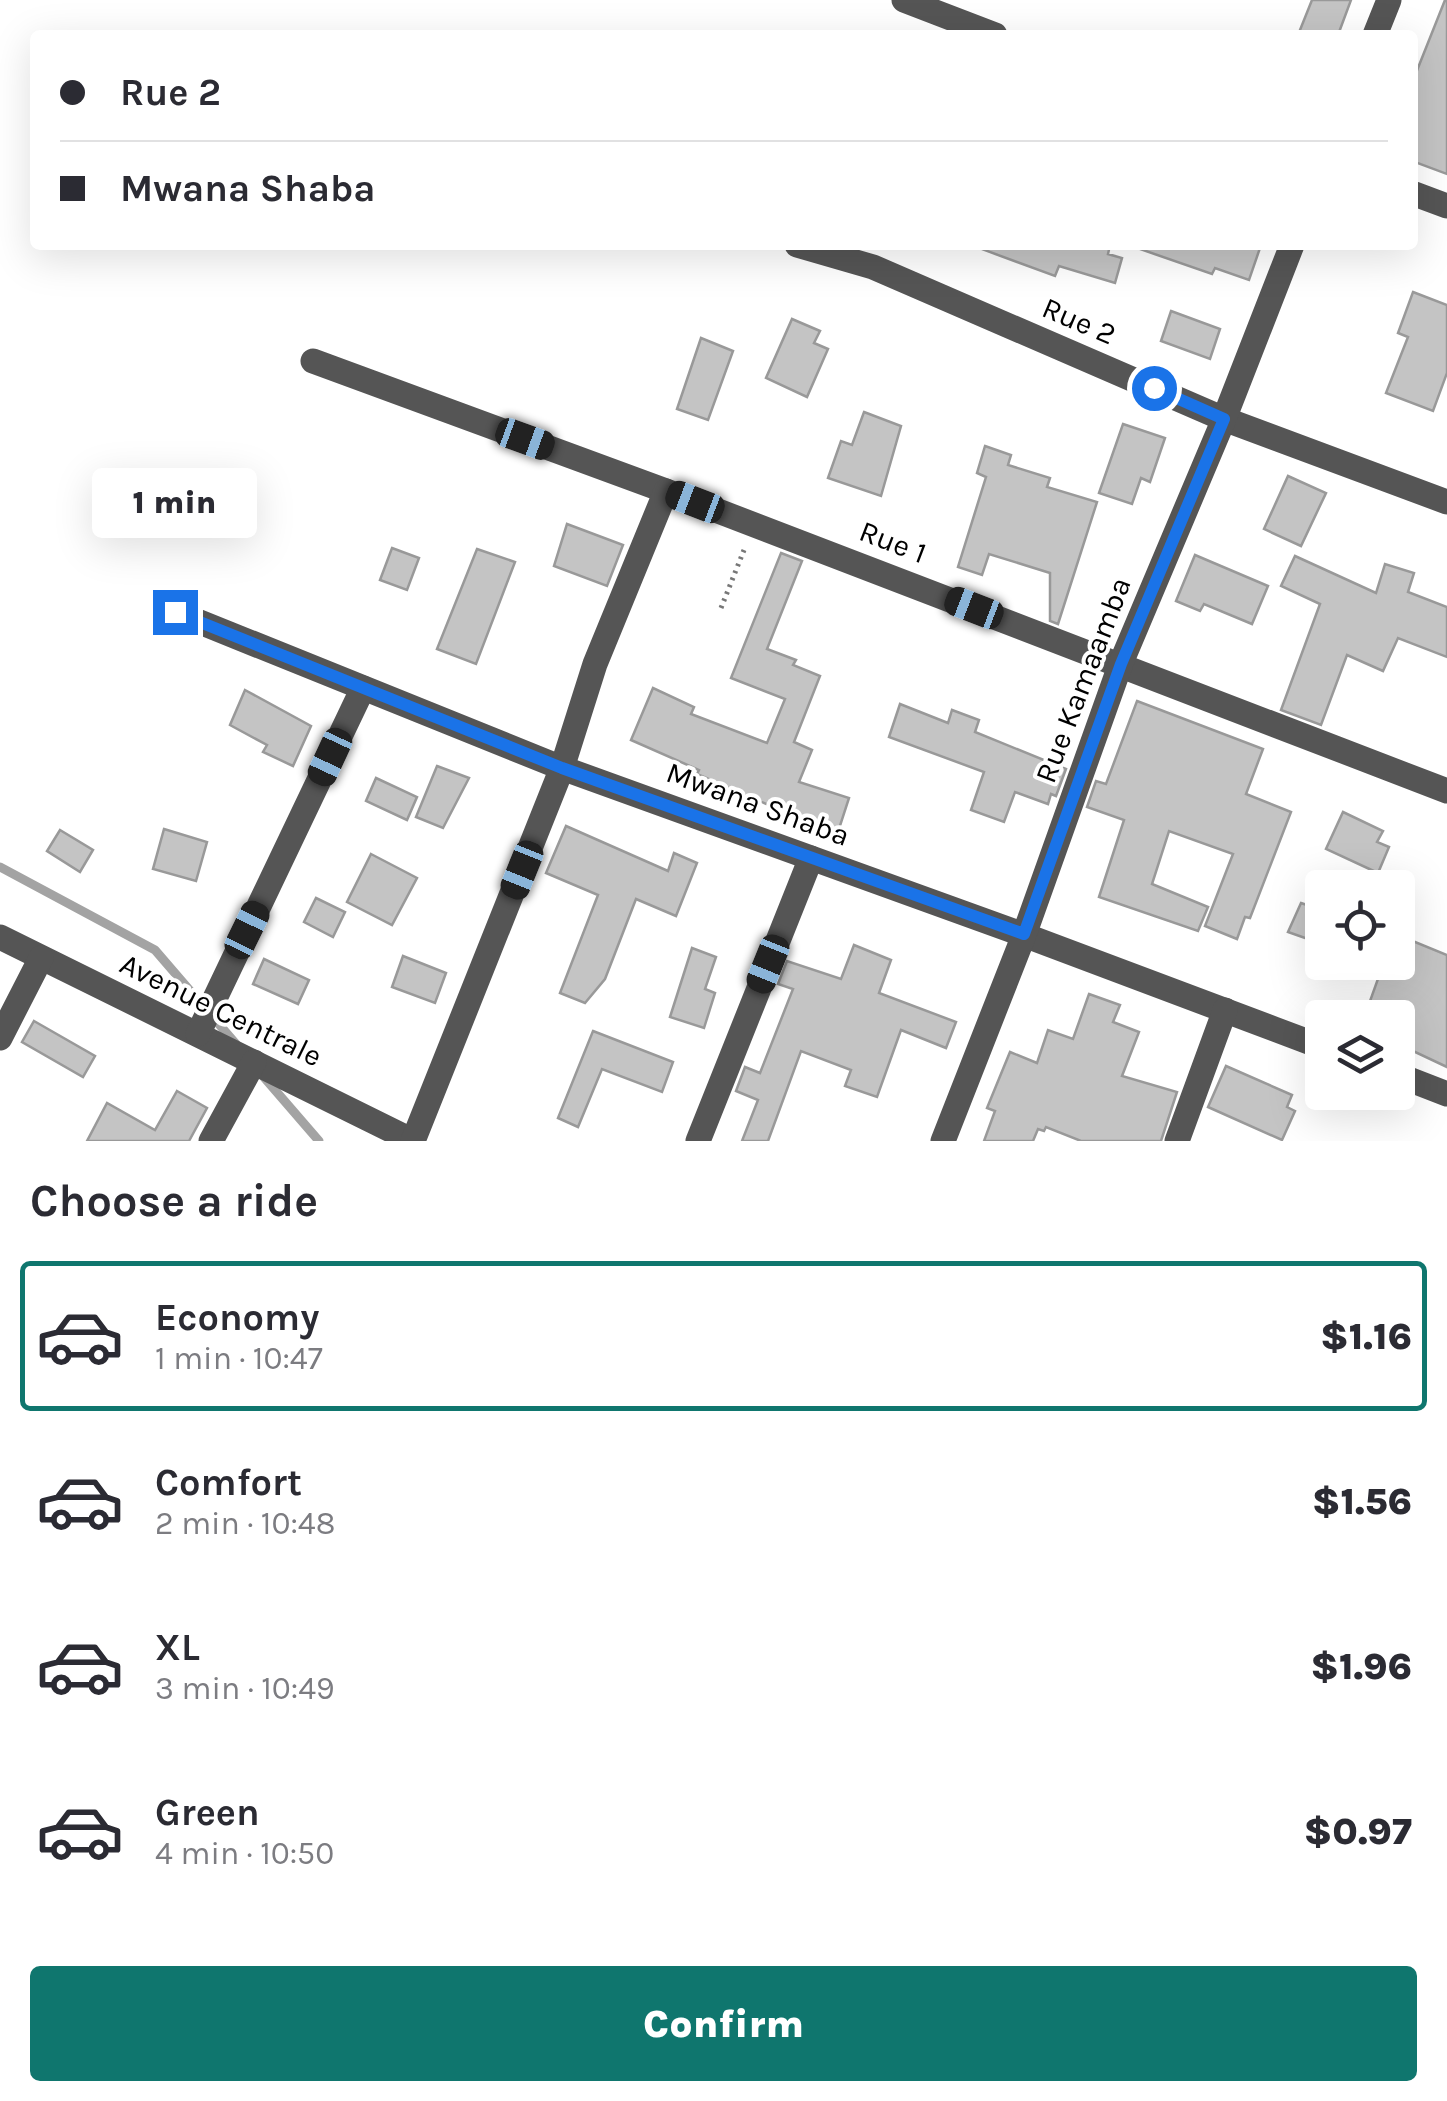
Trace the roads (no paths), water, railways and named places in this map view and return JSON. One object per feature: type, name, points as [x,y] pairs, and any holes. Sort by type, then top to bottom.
[{"type":"street","points":[[904,0],[982,30]]},
{"type":"street","points":[[1377,30],[1388,0]]},
{"type":"street","points":[[1418,194],[1447,206]]},
{"type":"street","name":"Rue 2","points":[[814,250],[872,267],[1224,419],[1447,502]]},
{"type":"street","name":"Rue Kamaamba","points":[[943,1141],[1024,934],[1121,664],[1290,250]]},
{"type":"street","name":"Rue 1","points":[[313,361],[754,524],[1447,791]]},
{"type":"street","points":[[413,1141],[562,768],[595,664],[666,491]]},
{"type":"street","name":"Mwana Shaba","points":[[175,612],[562,768],[1024,934],[1305,1041]]},
{"type":"street","points":[[198,1034],[362,688]]},
{"type":"street","points":[[698,1141],[811,858]]},
{"type":"street","name":"Avenue Centrale","points":[[0,937],[413,1141]]},
{"type":"street","points":[[0,1038],[42,958]]},
{"type":"street","points":[[1178,1141],[1225,1010]]},
{"type":"street","points":[[211,1141],[254,1062]]},
{"type":"street","points":[[1415,1082],[1447,1094]]},
{"type":"waterway","points":[[0,867],[155,950],[236,1044]]},
{"type":"waterway","points":[[262,1075],[319,1141]]}]
